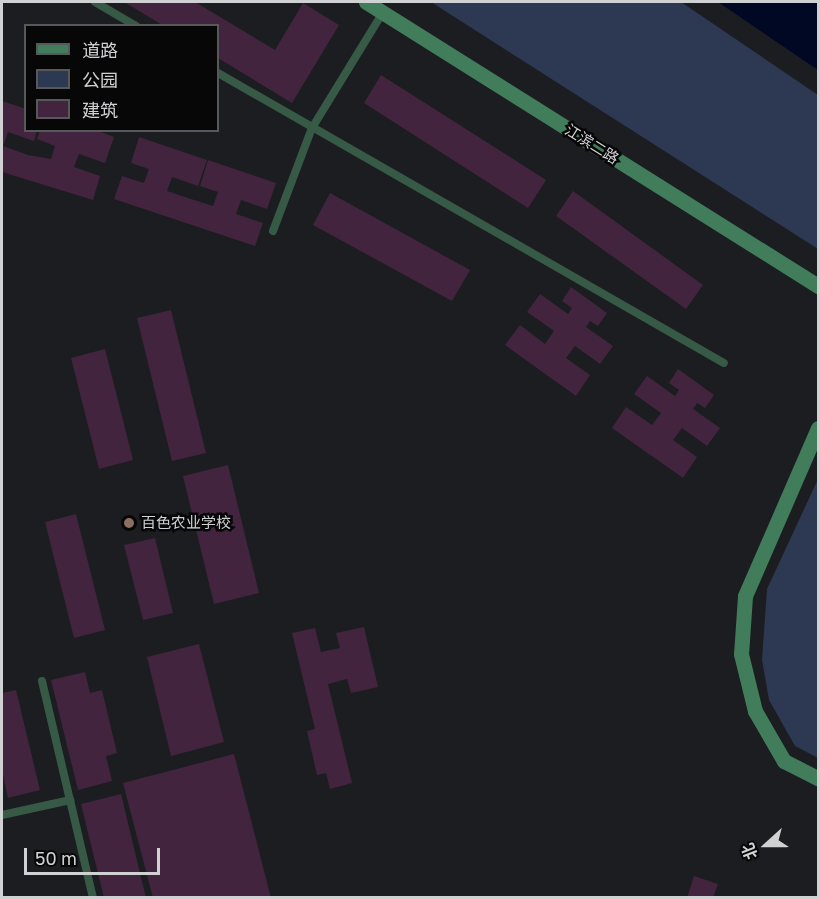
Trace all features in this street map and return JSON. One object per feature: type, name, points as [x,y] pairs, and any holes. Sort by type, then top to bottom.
[{"type":"main road","name":"江滨二路","points":[[366,2],[819,286]]},
{"type":"main road","points":[[819,429],[745,596],[741,654],[755,711],[784,761],[819,778]]},
{"type":"lane","points":[[95,2],[133,24]]},
{"type":"lane","points":[[273,231],[312,128],[383,12]]},
{"type":"lane","points":[[219,74],[724,363]]},
{"type":"lane","points":[[42,681],[93,897]]},
{"type":"lane","points":[[2,815],[70,800]]},
{"type":"green space","points":[[431,2],[681,2],[818,95],[818,249]]},
{"type":"green space","points":[[818,479],[818,758],[795,746],[769,700],[762,660],[767,589]]},
{"type":"shaded area","points":[[718,2],[818,2],[818,70]]},
{"type":"building","points":[[124,2],[195,2],[275,50],[303,3],[339,25],[292,103],[219,59],[219,24],[161,24]]},
{"type":"building","points":[[381,75],[546,180],[528,208],[364,103]]},
{"type":"building","points":[[2,101],[24,108],[24,132],[36,132],[34,141],[8,132],[3,146],[28,155],[51,159],[55,146],[37,139],[39,132],[101,132],[114,137],[105,163],[79,154],[74,167],[100,176],[93,200],[2,172]]},
{"type":"building","points":[[139,137],[207,160],[198,186],[172,177],[167,191],[213,206],[218,192],[200,186],[208,160],[276,183],[267,209],[241,200],[236,214],[263,223],[255,246],[114,199],[122,176],[144,183],[149,169],[131,163]]},
{"type":"building","points":[[573,191],[703,285],[686,309],[556,216]]},
{"type":"building","points":[[330,193],[470,270],[452,301],[313,225]]},
{"type":"building","points":[[571,287],[607,313],[598,326],[590,321],[586,327],[613,346],[600,364],[575,346],[566,358],[590,375],[576,396],[505,345],[520,325],[545,344],[554,331],[527,312],[540,294],[568,314],[572,308],[562,301]]},
{"type":"building","points":[[171,310],[206,453],[172,461],[137,318]]},
{"type":"building","points":[[105,349],[133,460],[99,469],[71,358]]},
{"type":"building","points":[[678,369],[714,395],[705,408],[697,403],[693,409],[720,428],[707,446],[682,428],[673,440],[697,457],[683,478],[612,428],[626,407],[652,425],[661,413],[634,394],[647,376],[675,396],[679,390],[669,383]]},
{"type":"building","points":[[228,465],[259,593],[214,604],[183,476]]},
{"type":"building","points":[[76,514],[105,630],[74,638],[45,522]]},
{"type":"building","points":[[155,538],[173,613],[143,620],[124,545]]},
{"type":"building","points":[[364,627],[378,687],[351,693],[347,679],[328,684],[352,783],[330,789],[326,773],[317,775],[307,731],[315,729],[292,633],[315,628],[321,652],[340,648],[336,633]]},
{"type":"building","points":[[199,644],[224,742],[171,756],[147,657]]},
{"type":"building","points":[[85,672],[90,693],[102,690],[117,753],[106,756],[112,781],[78,790],[51,680]]},
{"type":"building","points":[[16,690],[40,790],[8,798],[2,770],[2,693]]},
{"type":"building","points":[[234,754],[271,898],[153,898],[123,783]]},
{"type":"building","points":[[121,794],[146,898],[104,898],[81,804]]},
{"type":"building","points":[[694,876],[718,884],[713,898],[687,898]]},
{"type":"place","name":"百色农业学校","points":[[129,523]]}]
